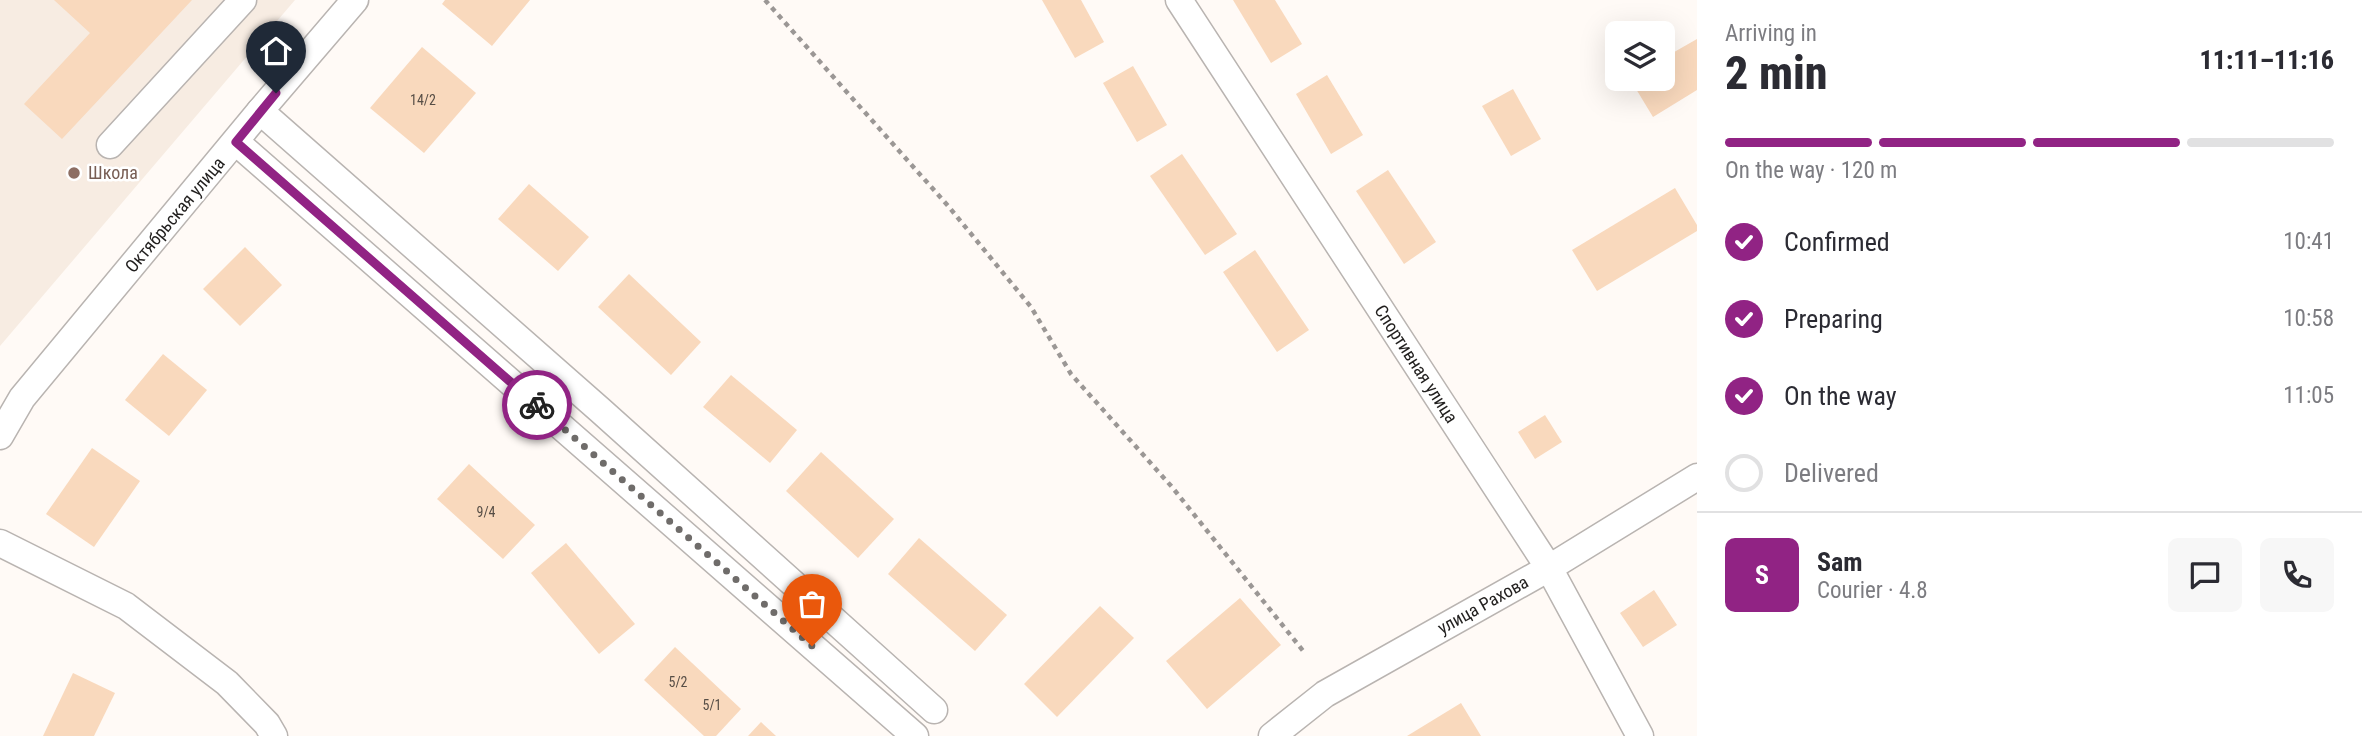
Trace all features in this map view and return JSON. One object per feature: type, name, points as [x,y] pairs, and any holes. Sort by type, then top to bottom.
[{"type":"street","points":[[110,145],[243,0]]},
{"type":"street","name":"Октябрьская улица","points":[[0,436],[22,398],[355,0]]},
{"type":"street","name":"Спортивная улица","points":[[1179,0],[1549,568],[1640,736]]},
{"type":"street","points":[[260,111],[600,410],[934,710]]},
{"type":"street","points":[[236,142],[915,736]]},
{"type":"street","name":"улица Рахова","points":[[1272,736],[1325,694],[1549,568],[1697,477]]},
{"type":"street","points":[[0,542],[126,606],[227,684],[267,724],[274,736]]},
{"type":"path","points":[[765,0],[949,207],[1031,307],[1071,374],[1172,487],[1304,652]]},
{"type":"shaded area","name":"Школа","points":[[0,0],[295,0],[0,346]]},
{"type":"building","points":[[54,0],[192,0],[62,139],[24,104],[90,33]]},
{"type":"building","points":[[445,0],[530,0],[492,46],[442,4]]},
{"type":"building","points":[[1042,0],[1081,0],[1104,42],[1075,58]]},
{"type":"building","points":[[1233,0],[1275,0],[1302,44],[1271,63]]},
{"type":"building","points":[[1697,39],[1697,90],[1653,117],[1637,91],[1675,91],[1675,52]]},
{"type":"building","points":[[422,47],[476,93],[424,153],[370,108]]},
{"type":"building","points":[[1133,66],[1167,125],[1137,142],[1103,83]]},
{"type":"building","points":[[1327,75],[1363,135],[1331,154],[1296,94]]},
{"type":"building","points":[[1513,89],[1541,139],[1511,156],[1482,106]]},
{"type":"building","points":[[1182,154],[1237,234],[1205,255],[1150,176]]},
{"type":"building","points":[[1388,170],[1436,242],[1404,264],[1356,191]]},
{"type":"building","points":[[529,184],[589,237],[558,271],[498,219]]},
{"type":"building","points":[[1675,188],[1697,225],[1697,231],[1597,291],[1572,250]]},
{"type":"building","points":[[245,247],[282,285],[240,326],[203,289]]},
{"type":"building","points":[[1255,250],[1309,330],[1277,352],[1223,272]]},
{"type":"building","points":[[629,274],[701,342],[671,375],[598,307]]},
{"type":"building","points":[[163,354],[207,390],[169,436],[125,400]]},
{"type":"building","points":[[731,375],[797,430],[770,463],[703,407]]},
{"type":"building","points":[[1545,415],[1562,442],[1535,459],[1518,432]]},
{"type":"building","points":[[92,448],[140,481],[94,547],[46,514]]},
{"type":"building","points":[[821,452],[894,519],[858,558],[786,491]]},
{"type":"building","points":[[469,464],[535,525],[503,559],[437,499]]},
{"type":"building","points":[[919,538],[1007,615],[975,651],[888,574]]},
{"type":"building","points":[[566,543],[635,624],[599,654],[531,573]]},
{"type":"building","points":[[1654,590],[1677,625],[1643,647],[1620,613]]},
{"type":"building","points":[[1240,598],[1281,645],[1207,709],[1166,661]]},
{"type":"building","points":[[1100,606],[1134,638],[1057,717],[1024,684]]},
{"type":"building","points":[[675,647],[741,709],[716,736],[704,736],[644,680]]},
{"type":"building","points":[[73,673],[115,693],[94,736],[43,736]]},
{"type":"building","points":[[1461,703],[1481,736],[1407,736]]},
{"type":"building","points":[[761,722],[776,736],[748,736]]},
{"type":"way so far","points":[[537,405],[812,646]]},
{"type":"place","name":"Школа","points":[[74,173]]},
{"type":"route","points":[[276,93],[236,142],[537,405]]}]
